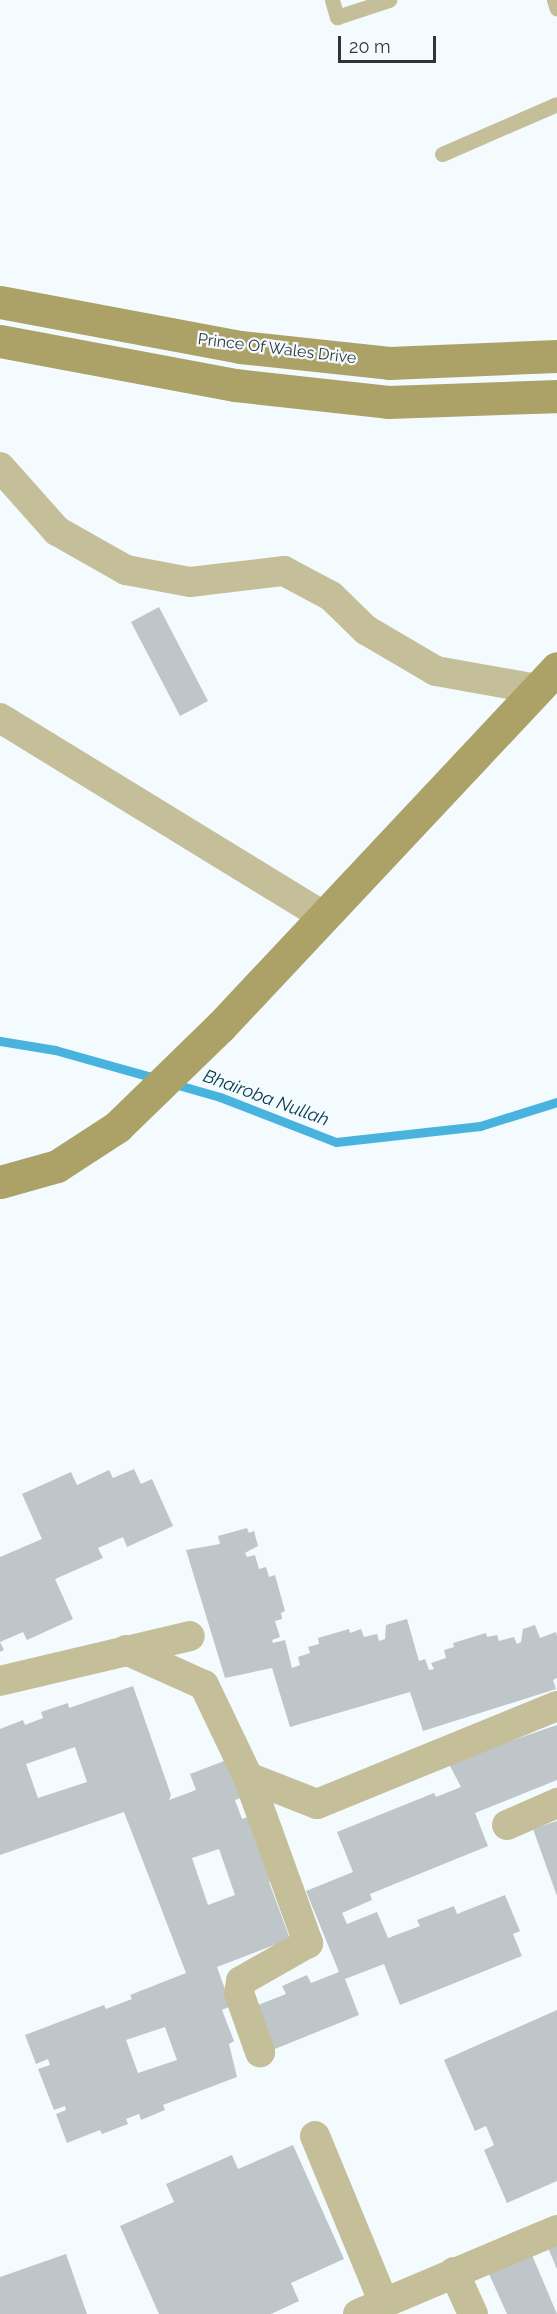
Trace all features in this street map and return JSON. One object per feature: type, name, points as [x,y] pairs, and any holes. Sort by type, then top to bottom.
[{"type":"street","name":"Prince Of Wales Drive","points":[[0,302],[240,347],[389,363],[557,356]]},
{"type":"street","points":[[0,341],[235,386],[388,402],[557,396]]},
{"type":"street","points":[[0,467],[57,531],[126,570],[190,582],[284,571],[331,596],[366,630],[436,671],[547,679]]},
{"type":"street","points":[[0,1182],[57,1166],[117,1127],[220,1027],[547,679]]},
{"type":"street","points":[[0,718],[325,917]]},
{"type":"street","points":[[0,1681],[190,1636]]},
{"type":"street","points":[[126,1650],[204,1685],[248,1777],[308,1943],[241,1981],[239,1994],[260,2052]]},
{"type":"street","points":[[248,1777],[317,1804],[557,1706]]},
{"type":"street","points":[[507,1825],[557,1803]]},
{"type":"street","points":[[315,2136],[371,2308],[557,2230]]},
{"type":"street","points":[[454,2272],[473,2314]]},
{"type":"lane","points":[[332,0],[337,17],[389,0]]},
{"type":"lane","points":[[554,0],[557,9]]},
{"type":"lane","points":[[442,154],[557,104]]},
{"type":"building","points":[[159,607],[208,701],[180,716],[131,622]]},
{"type":"building","points":[[134,1469],[141,1484],[152,1479],[173,1526],[127,1547],[123,1537],[98,1548],[103,1558],[55,1579],[73,1619],[27,1640],[23,1632],[0,1642],[0,1557],[42,1539],[22,1494],[71,1472],[77,1485],[109,1470],[113,1478]]},
{"type":"building","points":[[247,1528],[249,1533],[254,1531],[258,1546],[245,1553],[247,1557],[255,1555],[259,1569],[266,1567],[269,1577],[275,1575],[285,1611],[281,1613],[282,1619],[275,1621],[280,1637],[272,1640],[273,1643],[285,1640],[292,1668],[300,1665],[298,1657],[310,1653],[308,1647],[319,1644],[318,1638],[349,1629],[350,1633],[361,1629],[364,1637],[377,1634],[379,1641],[385,1639],[386,1625],[407,1619],[419,1661],[425,1659],[429,1670],[434,1669],[431,1663],[446,1658],[444,1650],[454,1647],[453,1643],[486,1633],[487,1637],[497,1635],[499,1641],[514,1637],[517,1644],[521,1642],[523,1629],[535,1625],[540,1638],[556,1632],[557,1678],[553,1680],[556,1689],[423,1731],[410,1692],[290,1727],[272,1668],[225,1678],[186,1550],[220,1544],[218,1536]]},
{"type":"building","points":[[133,1686],[171,1795],[169,1800],[196,1790],[190,1774],[232,1758],[246,1796],[235,1800],[242,1819],[253,1815],[272,1881],[269,1882],[290,1939],[217,1967],[231,2006],[222,2010],[234,2041],[229,2044],[237,2077],[163,2105],[165,2110],[141,2120],[139,2114],[126,2119],[128,2124],[102,2134],[100,2130],[67,2143],[56,2114],[66,2110],[65,2106],[54,2110],[38,2069],[50,2065],[48,2059],[36,2064],[25,2035],[104,2005],[106,2009],[132,1999],[130,1995],[186,1973],[124,1812],[0,1855],[0,1729],[23,1720],[25,1725],[43,1718],[41,1712],[68,1703],[69,1708]],"holes":[[[75,1747],[87,1782],[38,1798],[26,1764]],[[219,1849],[235,1895],[208,1905],[192,1858]],[[165,2027],[177,2060],[138,2073],[126,2040]]]},
{"type":"building","points":[[557,1725],[557,1780],[475,1813],[488,1846],[370,1894],[372,1900],[342,1913],[347,1924],[377,1912],[388,1938],[420,1926],[417,1920],[454,1906],[457,1914],[505,1895],[520,1931],[513,1934],[522,1956],[400,2005],[384,1964],[345,1979],[359,2015],[270,2051],[253,2007],[286,1994],[282,1986],[307,1975],[311,1983],[339,1972],[306,1891],[353,1872],[337,1832],[434,1793],[436,1797],[461,1787],[448,1762]]},
{"type":"building","points":[[557,1821],[557,1896],[533,1829]]},
{"type":"building","points":[[557,2010],[557,2181],[507,2203],[484,2150],[494,2145],[486,2126],[475,2131],[444,2060]]},
{"type":"building","points":[[293,2145],[344,2259],[291,2283],[299,2301],[271,2314],[159,2314],[120,2226],[174,2202],[166,2184],[232,2155],[238,2169]]},
{"type":"building","points":[[557,2244],[557,2269],[548,2248]]},
{"type":"building","points":[[66,2254],[87,2314],[0,2314],[0,2277]]},
{"type":"building","points":[[532,2255],[557,2314],[507,2314],[489,2274]]},
{"type":"waterway","name":"Bhairoba Nullah","points":[[0,1041],[55,1050],[158,1079]]},
{"type":"waterway","name":"Bhairoba Nullah","points":[[171,1083],[220,1097],[336,1142],[480,1126],[557,1102]]}]
